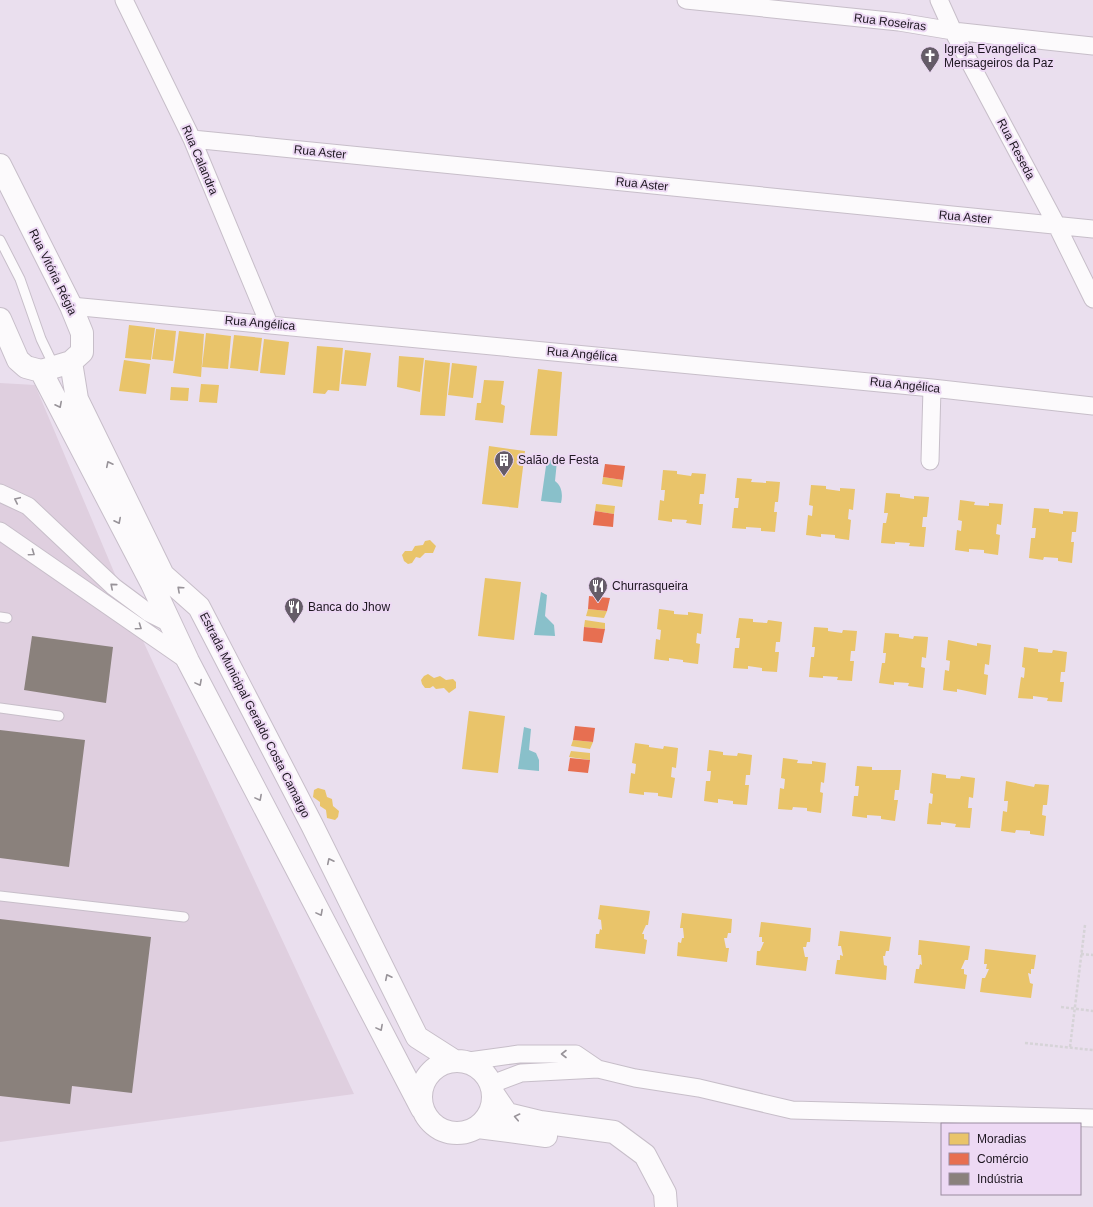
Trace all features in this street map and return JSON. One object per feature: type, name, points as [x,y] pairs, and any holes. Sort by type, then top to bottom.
[{"type":"street","name":"Rua Calandra","points":[[124,0],[192,139],[268,324]]},
{"type":"street","name":"Rua Roseiras","points":[[686,0],[899,22],[953,31],[1093,46]]},
{"type":"street","name":"Rua Reseda","points":[[939,0],[953,31],[1056,224],[1093,298]]},
{"type":"street","name":"Rua Aster","points":[[192,139],[973,218],[1056,224],[1093,229]]},
{"type":"street","name":"Rua Vitória Régia","points":[[0,165],[71,306],[82,333],[82,352],[55,366]]},
{"type":"street","name":"Rua Angélica","points":[[71,306],[932,388],[1093,406]]},
{"type":"street","points":[[0,319],[18,360],[26,367],[55,366],[169,623],[422,1109],[431,1123],[446,1132],[462,1133],[478,1127],[489,1116],[494,1100],[493,1089]]},
{"type":"street","name":"Estrada Municipal Geraldo Costa Camargo","points":[[55,366],[76,399],[163,574],[199,607],[312,825],[417,1037],[453,1062]]},
{"type":"street","points":[[930,461],[932,388]]},
{"type":"street","points":[[0,493],[28,506],[114,587],[149,613],[169,623]]},
{"type":"street","points":[[0,531],[188,661]]},
{"type":"street","points":[[169,623],[199,607]]},
{"type":"street","points":[[422,1109],[421,1093],[426,1077],[453,1062],[519,1054],[576,1054],[598,1069]]},
{"type":"street","points":[[453,1062],[483,1070],[506,1114],[540,1122],[614,1132],[645,1155],[664,1193],[666,1207]]},
{"type":"street","points":[[493,1089],[521,1073],[598,1069],[635,1078],[700,1088],[792,1110],[1093,1118]]},
{"type":"street","points":[[478,1127],[542,1136],[584,1137],[610,1142],[632,1159],[652,1190],[652,1207]]},
{"type":"lane","points":[[0,240],[20,279],[41,339],[55,366]]},
{"type":"lane","points":[[0,708],[59,716]]},
{"type":"lane","points":[[0,896],[184,917]]},
{"type":"path","points":[[1070,1047],[1085,925]]},
{"type":"path","points":[[1081,954],[1093,955]]},
{"type":"path","points":[[1061,1007],[1093,1011]]},
{"type":"path","points":[[1025,1043],[1093,1050]]},
{"type":"shaded area","points":[[0,383],[35,385],[144,643],[354,1094],[0,1142]]},
{"type":"water","points":[[547,459],[557,461],[555,481],[559,485],[561,491],[561,503],[541,501]]},
{"type":"water","points":[[541,592],[547,595],[545,616],[554,625],[555,636],[534,635]]},
{"type":"water","points":[[524,727],[531,729],[529,750],[536,753],[539,760],[539,771],[518,769]]},
{"type":"building: Moradias","points":[[129,325],[155,328],[151,360],[125,358]]},
{"type":"building: Moradias","points":[[156,329],[176,331],[173,361],[152,359]]},
{"type":"building: Moradias","points":[[179,331],[204,334],[201,377],[173,373]]},
{"type":"building: Moradias","points":[[206,333],[231,336],[228,369],[202,367]]},
{"type":"building: Moradias","points":[[234,335],[262,338],[258,371],[230,368]]},
{"type":"building: Moradias","points":[[264,339],[289,342],[285,375],[260,373]]},
{"type":"building: Moradias","points":[[317,346],[343,348],[339,391],[328,390],[325,394],[313,393]]},
{"type":"building: Moradias","points":[[345,350],[371,353],[366,386],[341,384]]},
{"type":"building: Moradias","points":[[399,356],[424,358],[420,392],[397,387]]},
{"type":"building: Moradias","points":[[124,360],[150,364],[146,394],[119,391]]},
{"type":"building: Moradias","points":[[425,360],[450,363],[445,416],[420,415]]},
{"type":"building: Moradias","points":[[452,363],[477,366],[473,398],[448,395]]},
{"type":"building: Moradias","points":[[538,369],[562,372],[557,436],[530,435]]},
{"type":"building: Moradias","points":[[484,380],[504,381],[501,404],[505,406],[503,423],[475,420],[477,403],[481,403]]},
{"type":"building: Moradias","points":[[201,384],[219,385],[217,403],[199,402]]},
{"type":"building: Moradias","points":[[171,387],[189,388],[188,401],[170,400]]},
{"type":"building: Moradias","name":"Salão de Festa","points":[[489,446],[525,451],[518,508],[482,504]]},
{"type":"building: Moradias","points":[[663,470],[677,471],[677,474],[691,476],[692,473],[706,474],[704,494],[700,494],[699,504],[703,504],[701,525],[686,523],[687,520],[672,519],[672,522],[658,520],[660,500],[664,501],[665,490],[661,490]]},
{"type":"building: Moradias","points":[[603,477],[623,480],[622,487],[602,484]]},
{"type":"building: Moradias","points":[[737,478],[752,479],[751,482],[780,482],[778,502],[775,502],[774,512],[777,512],[775,532],[761,531],[761,528],[732,528],[734,508],[738,508],[739,498],[735,498]]},
{"type":"building: Moradias","points":[[811,485],[826,486],[826,489],[840,491],[840,488],[855,489],[853,510],[849,509],[848,519],[851,520],[849,540],[835,538],[835,535],[821,534],[821,537],[806,535],[808,515],[812,516],[813,506],[809,505]]},
{"type":"building: Moradias","points":[[886,493],[900,494],[900,497],[914,499],[914,496],[929,497],[927,517],[923,517],[922,527],[926,527],[924,547],[909,546],[910,543],[881,543],[883,523],[886,523],[888,513],[884,513]]},
{"type":"building: Moradias","points":[[960,500],[975,502],[974,505],[989,506],[989,503],[1003,504],[1001,525],[997,524],[996,534],[1000,535],[998,555],[984,553],[984,550],[969,549],[969,552],[955,550],[957,530],[961,531],[962,521],[958,520]]},
{"type":"building: Moradias","points":[[596,504],[615,506],[614,514],[595,511]]},
{"type":"building: Moradias","points":[[1034,508],[1049,509],[1049,512],[1063,514],[1063,511],[1078,512],[1076,532],[1072,532],[1071,542],[1074,542],[1072,563],[1058,561],[1058,558],[1044,557],[1043,560],[1029,558],[1031,538],[1035,538],[1036,528],[1032,528]]},
{"type":"building: Moradias","points":[[430,540],[436,546],[433,553],[425,553],[420,558],[416,557],[412,563],[408,564],[404,561],[402,555],[405,551],[412,551],[415,546],[423,545],[425,541]]},
{"type":"building: Moradias","points":[[485,578],[521,582],[514,640],[478,636]]},
{"type":"building: Moradias","points":[[588,609],[607,611],[604,618],[586,616]]},
{"type":"building: Moradias","points":[[659,609],[674,611],[674,614],[688,615],[688,612],[703,614],[701,634],[697,633],[696,643],[700,644],[698,664],[669,658],[669,661],[654,659],[656,639],[660,640],[661,630],[657,629]]},
{"type":"building: Moradias","points":[[739,618],[753,619],[753,622],[767,623],[768,620],[782,622],[780,642],[776,642],[775,652],[779,652],[777,672],[762,671],[762,668],[748,666],[748,669],[733,668],[735,648],[739,648],[740,638],[736,638]]},
{"type":"building: Moradias","points":[[585,620],[605,623],[605,629],[584,627]]},
{"type":"building: Moradias","points":[[814,627],[828,628],[828,631],[842,633],[843,630],[857,631],[855,651],[851,651],[850,661],[854,661],[852,681],[837,680],[838,677],[809,677],[811,657],[814,657],[815,647],[812,647]]},
{"type":"building: Moradias","points":[[885,633],[899,634],[899,637],[913,639],[914,636],[928,637],[926,658],[922,657],[921,667],[925,668],[923,688],[908,686],[909,683],[894,682],[894,685],[879,683],[882,663],[885,663],[886,653],[883,653]]},
{"type":"building: Moradias","points":[[948,640],[977,646],[977,643],[991,645],[989,665],[985,664],[984,674],[988,675],[986,695],[957,689],[957,692],[943,690],[945,670],[949,671],[950,661],[946,660]]},
{"type":"building: Moradias","points":[[1024,647],[1038,649],[1038,652],[1052,653],[1053,650],[1067,652],[1065,672],[1061,672],[1060,682],[1064,682],[1062,702],[1047,701],[1048,698],[1033,696],[1033,699],[1018,698],[1021,677],[1024,678],[1025,668],[1022,667]]},
{"type":"building: Moradias","points":[[428,674],[434,678],[440,676],[446,680],[453,679],[456,682],[456,688],[449,693],[444,688],[436,689],[433,686],[430,688],[425,688],[421,680]]},
{"type":"building: Moradias","points":[[469,711],[505,716],[498,773],[462,769]]},
{"type":"building: Moradias","points":[[573,740],[593,742],[590,749],[571,746]]},
{"type":"building: Moradias","points":[[635,743],[663,749],[664,746],[678,748],[676,768],[672,767],[671,777],[675,778],[672,798],[658,796],[658,793],[644,792],[644,795],[629,793],[631,773],[635,774],[636,764],[632,763]]},
{"type":"building: Moradias","points":[[709,750],[723,752],[723,755],[737,756],[738,753],[752,755],[750,775],[746,775],[745,785],[749,785],[747,805],[733,804],[733,801],[718,799],[718,803],[704,801],[706,781],[710,781],[711,771],[707,771]]},
{"type":"building: Moradias","points":[[571,751],[590,753],[590,760],[569,757]]},
{"type":"building: Moradias","points":[[783,758],[798,760],[797,763],[812,764],[812,761],[826,763],[824,783],[821,782],[820,792],[823,793],[821,813],[807,811],[807,808],[793,807],[792,810],[778,809],[780,788],[784,789],[785,779],[781,778]]},
{"type":"building: Moradias","points":[[857,766],[872,767],[872,770],[901,770],[899,790],[895,790],[894,800],[898,800],[895,821],[881,819],[881,816],[867,815],[867,818],[852,816],[854,796],[858,796],[859,786],[855,786]]},
{"type":"building: Moradias","points":[[932,773],[946,775],[946,778],[960,779],[961,776],[975,778],[973,798],[969,797],[968,808],[972,808],[970,828],[955,827],[956,824],[941,822],[941,825],[927,824],[929,803],[932,804],[933,794],[930,793]]},
{"type":"building: Moradias","points":[[1006,781],[1034,787],[1035,784],[1049,785],[1047,805],[1043,805],[1042,815],[1046,816],[1044,836],[1030,834],[1030,831],[1016,830],[1015,833],[1001,831],[1003,811],[1007,812],[1008,801],[1004,801]]},
{"type":"building: Moradias","points":[[318,788],[325,790],[327,797],[332,799],[333,806],[339,811],[338,817],[335,820],[327,818],[326,810],[320,806],[320,802],[313,797],[314,790]]},
{"type":"building: Moradias","points":[[600,905],[650,911],[648,925],[646,925],[642,934],[644,934],[644,939],[647,940],[645,954],[595,948],[596,934],[599,934],[600,929],[602,930],[601,920],[598,919]]},
{"type":"building: Moradias","points":[[682,913],[732,919],[731,933],[728,933],[727,938],[724,938],[726,948],[729,948],[727,962],[677,956],[678,942],[681,943],[682,938],[684,938],[683,928],[680,928]]},
{"type":"building: Moradias","points":[[761,922],[811,928],[810,942],[807,942],[806,947],[803,947],[805,957],[808,957],[806,971],[756,965],[757,951],[760,951],[764,942],[762,942],[762,937],[759,937]]},
{"type":"building: Moradias","points":[[840,931],[891,937],[889,951],[886,951],[885,956],[883,956],[884,965],[887,966],[886,980],[835,974],[837,960],[840,960],[840,955],[843,956],[841,946],[838,946]]},
{"type":"building: Moradias","points":[[919,940],[970,946],[968,960],[965,960],[961,969],[964,969],[964,974],[967,975],[965,989],[914,983],[916,969],[919,969],[920,964],[922,965],[921,955],[918,955]]},
{"type":"building: Moradias","points":[[985,949],[1036,955],[1034,969],[1031,969],[1031,974],[1028,973],[1030,983],[1033,984],[1031,998],[980,992],[982,978],[985,978],[989,969],[986,969],[987,964],[984,964]]},
{"type":"building: Comércio","points":[[605,464],[625,466],[623,480],[603,477]]},
{"type":"building: Comércio","points":[[595,511],[614,514],[613,527],[593,525]]},
{"type":"building: Comércio","name":"Churrasqueira","points":[[589,596],[610,598],[607,611],[588,609]]},
{"type":"building: Comércio","points":[[584,627],[605,629],[602,643],[583,641]]},
{"type":"building: Comércio","points":[[575,726],[595,728],[593,742],[573,740]]},
{"type":"building: Comércio","points":[[570,758],[590,760],[588,773],[568,771]]},
{"type":"building: Indústria","points":[[32,636],[113,647],[106,703],[24,690]]},
{"type":"building: Indústria","points":[[0,730],[85,740],[69,867],[0,858]]},
{"type":"building: Indústria","points":[[0,919],[151,937],[132,1093],[72,1086],[70,1104],[0,1096]]},
{"type":"place","name":"Igreja Evangelica Mensageiros da Paz","points":[[930,73]]},
{"type":"place","name":"Salão de Festa","points":[[504,477]]},
{"type":"place","name":"Churrasqueira","points":[[598,603]]},
{"type":"place","name":"Banca do Jhow","points":[[294,624]]}]
